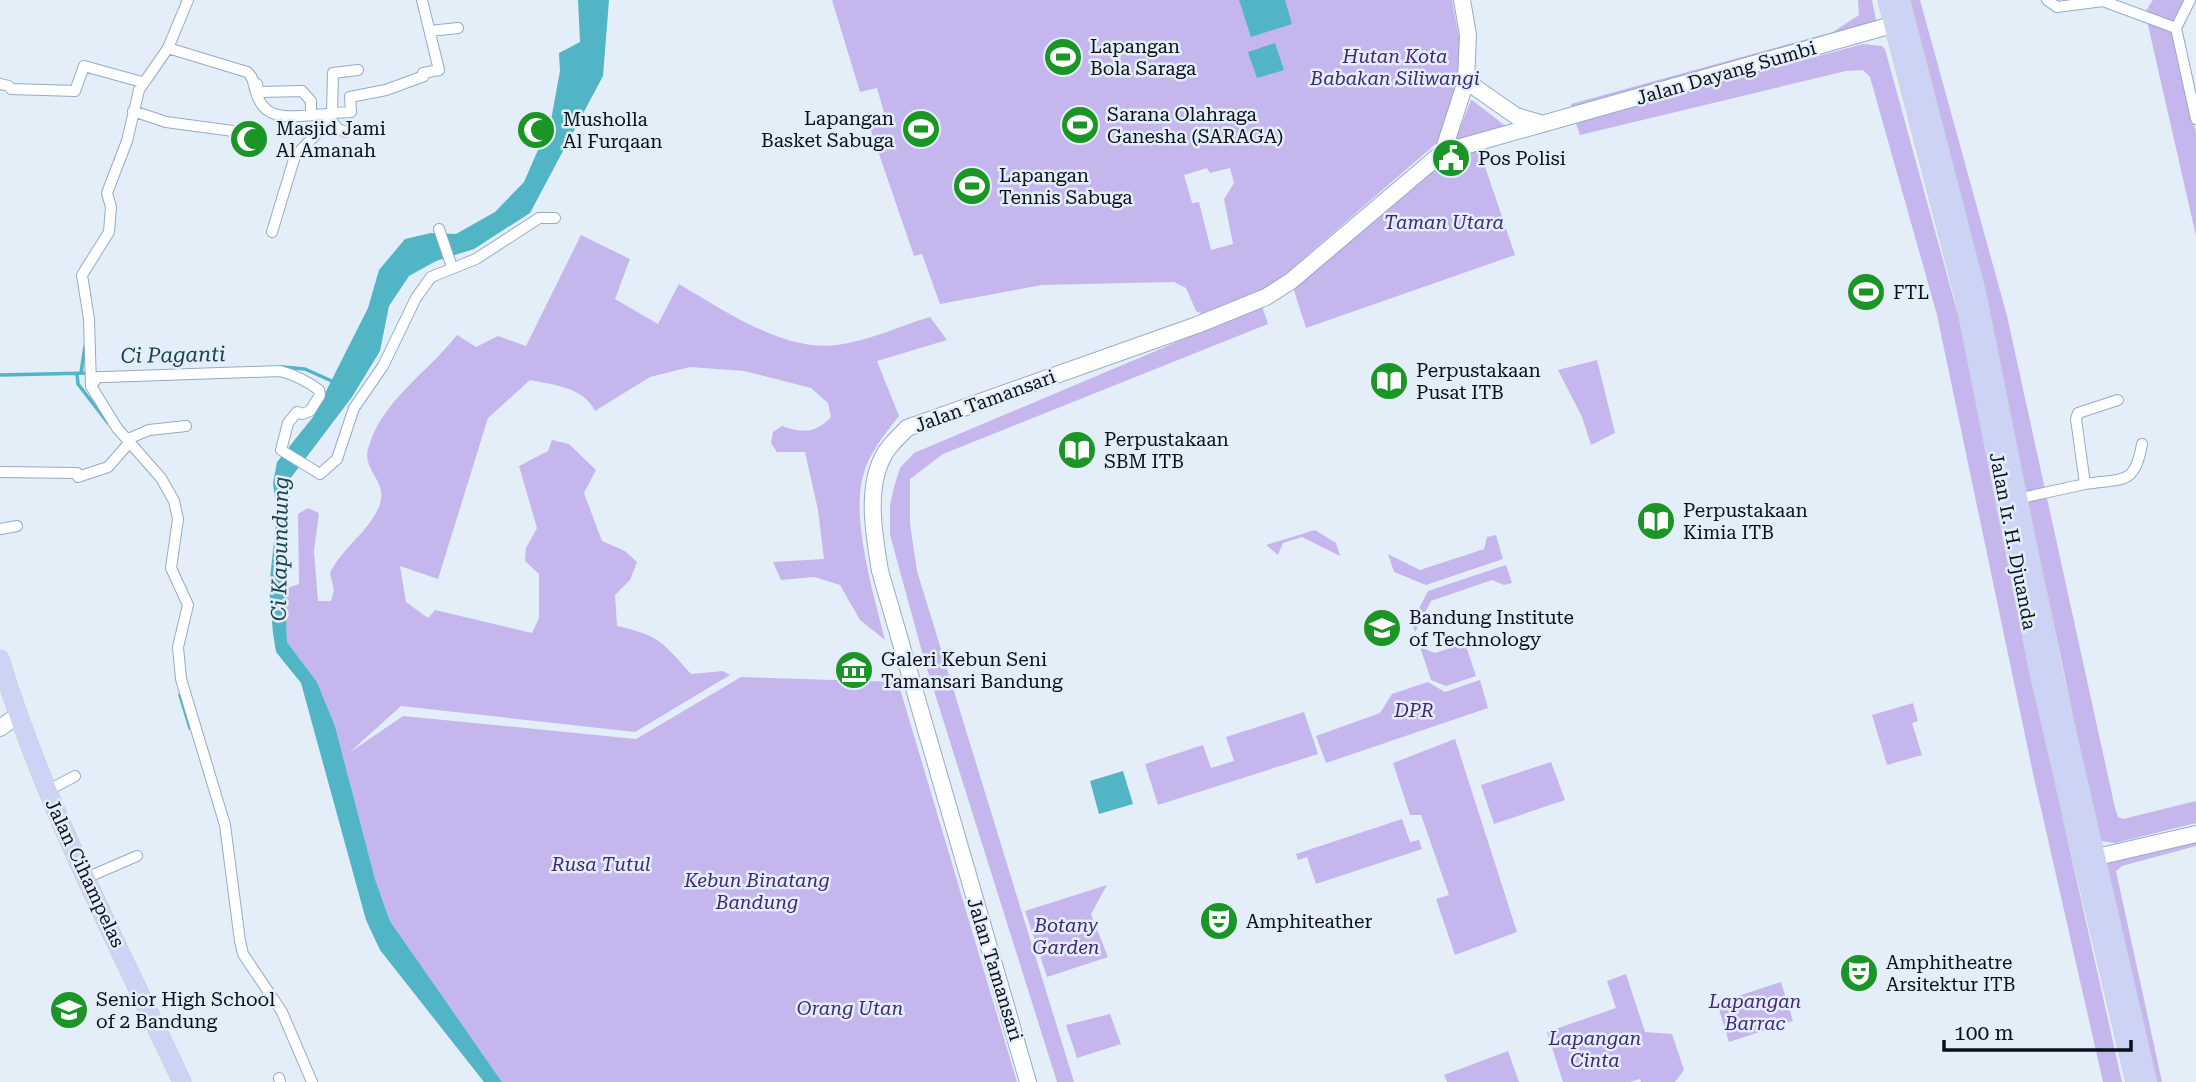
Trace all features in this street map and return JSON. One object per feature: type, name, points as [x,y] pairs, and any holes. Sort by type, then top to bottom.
[{"type":"main road","points":[[1462,0],[1468,35]]},
{"type":"main road","points":[[1443,152],[1466,82],[1469,0]]},
{"type":"main road","name":"Jalan Ir. H. Djuanda","points":[[1887,0],[1900,22],[1955,203],[2046,673],[2135,1082]]},
{"type":"main road","name":"Jalan Ir. H. Djuanda","points":[[1900,0],[1900,22],[1928,155],[1984,355]]},
{"type":"main road","name":"Jalan Dayang Sumbi","points":[[1443,152],[1900,22]]},
{"type":"main road","points":[[1466,82],[1516,116],[1545,124]]},
{"type":"main road","name":"Jalan Tamansari","points":[[1028,1082],[880,571],[873,522],[877,471],[886,450],[907,428],[1197,325],[1274,293],[1443,152]]},
{"type":"main road","name":"Jalan Ir. H. Djuanda","points":[[1993,402],[2018,499],[2046,673]]},
{"type":"main road","name":"Jalan Cihampelas","points":[[0,659],[17,716],[47,791],[182,1082]]},
{"type":"main road","points":[[0,728],[17,716]]},
{"type":"main road","points":[[2088,859],[2196,834]]},
{"type":"main road","name":"Jalan Ir. H. Djuanda","points":[[2088,859],[2148,1082]]},
{"type":"street","points":[[188,0],[168,48],[140,82],[127,141],[107,192],[111,206],[108,232],[82,275],[89,320],[90,377],[104,411],[161,478],[174,501],[178,519],[171,568],[188,605],[178,647],[181,679],[225,825],[243,954],[282,1012],[310,1081]]},
{"type":"street","points":[[168,48],[252,75],[260,105],[272,115],[330,116],[351,112],[350,97],[409,83],[424,76],[423,73],[439,70],[422,0]]},
{"type":"street","points":[[2047,0],[2057,7],[2103,1],[2176,28]]},
{"type":"street","points":[[2190,0],[2176,28],[2196,119]]},
{"type":"street","points":[[430,31],[458,28]]},
{"type":"street","points":[[0,84],[11,89],[75,91],[84,66],[140,82]]},
{"type":"street","points":[[272,232],[295,156],[330,116],[333,72],[358,70]]},
{"type":"street","points":[[256,76],[258,90],[261,92],[303,91],[311,101],[312,114]]},
{"type":"street","points":[[133,111],[166,122],[233,131]]},
{"type":"street","points":[[330,116],[345,132]]},
{"type":"street","points":[[90,377],[280,367],[305,379],[319,390],[320,395],[310,411],[302,414],[297,412],[288,423],[282,439],[282,452],[320,474],[337,459],[354,408],[395,346],[416,298],[431,277],[451,263],[476,258],[539,218],[555,218]]},
{"type":"street","points":[[439,230],[451,263]]},
{"type":"street","points":[[2085,484],[2076,419],[2078,412],[2118,400]]},
{"type":"street","points":[[0,472],[42,470],[77,473],[78,477],[108,467],[128,442],[149,430],[186,426]]},
{"type":"street","points":[[2018,499],[2129,476],[2138,468],[2142,444]]},
{"type":"street","points":[[0,529],[17,526]]},
{"type":"street","points":[[47,791],[75,776]]},
{"type":"street","points":[[86,877],[137,856]]},
{"type":"green space","name":"Sarana Olahraga Ganesha (SARAGA)","points":[[832,0],[1452,0],[1462,54],[1461,88],[1439,141],[1273,285],[1202,314],[1196,311],[1186,288],[1174,282],[1042,285],[940,304],[922,254],[914,256],[868,122],[885,116],[877,88],[860,92]],"holes":[[[1207,168],[1210,173],[1230,168],[1234,183],[1224,199],[1233,244],[1211,250],[1199,202],[1192,203],[1184,175]]]},
{"type":"green space","points":[[1858,0],[1872,0],[1876,20],[1871,28],[1574,115],[1571,104],[1833,32],[1859,15]]},
{"type":"green space","points":[[1902,0],[1920,0],[2007,316],[2118,817],[2123,819],[2196,801],[2196,823],[2115,843],[2102,841],[2098,834],[2004,388]]},
{"type":"green space","points":[[2153,0],[2186,0],[2172,26],[2196,133],[2196,236],[2145,12]]},
{"type":"green space","points":[[1863,44],[1882,46],[1885,49],[1958,315],[2043,730],[2122,1082],[2103,1082],[2034,778],[1937,315],[1870,77],[1863,70],[1846,71],[1580,135],[1575,121]]},
{"type":"green space","points":[[1472,100],[1508,128],[1455,141]]},
{"type":"green space","name":"Taman Utara","points":[[1477,143],[1515,255],[1306,328],[1291,281],[1443,152]]},
{"type":"green space","name":"Kebun Binatang Bandung","points":[[581,235],[630,259],[615,299],[658,324],[679,284],[734,317],[775,336],[817,345],[837,345],[860,340],[930,317],[947,340],[877,361],[899,416],[869,460],[860,494],[860,514],[865,558],[885,640],[860,620],[840,585],[814,577],[781,580],[773,562],[824,559],[818,510],[805,452],[777,452],[771,443],[773,432],[782,426],[796,430],[814,429],[831,417],[828,403],[811,388],[744,371],[690,367],[650,377],[595,411],[590,403],[576,392],[530,380],[488,418],[438,579],[400,566],[406,602],[428,618],[435,610],[532,633],[539,618],[539,574],[525,561],[526,548],[537,528],[519,466],[548,451],[552,440],[569,444],[596,470],[584,493],[602,541],[625,551],[637,562],[630,580],[615,595],[617,626],[643,633],[660,642],[691,674],[723,671],[730,675],[635,732],[401,706],[349,753],[403,716],[636,739],[741,677],[898,682],[1017,1082],[502,1082],[390,921],[375,879],[335,726],[317,682],[287,642],[285,589],[299,584],[298,514],[308,508],[319,513],[314,551],[318,601],[331,601],[334,590],[330,573],[373,518],[381,500],[379,484],[367,457],[374,432],[383,416],[457,335],[476,347],[498,336],[526,346]]},
{"type":"green space","points":[[1262,306],[1268,324],[943,454],[910,479],[910,524],[917,571],[1074,1082],[1057,1082],[924,659],[890,535],[890,505],[894,487],[900,468],[914,453]]},
{"type":"green space","points":[[1597,360],[1615,433],[1591,445],[1582,417],[1558,370]]},
{"type":"green space","points":[[1315,530],[1336,543],[1340,556],[1302,537],[1283,543],[1278,555],[1266,545]]},
{"type":"green space","points":[[1496,535],[1503,559],[1426,585],[1394,572],[1388,554],[1420,570],[1484,549],[1487,537]]},
{"type":"green space","points":[[1506,565],[1512,583],[1504,585],[1492,580],[1431,601],[1415,632],[1412,622],[1428,591]]},
{"type":"green space","points":[[1465,643],[1476,676],[1446,686],[1431,680],[1420,647],[1435,653]]},
{"type":"green space","name":"DPR","points":[[1480,680],[1488,708],[1326,763],[1316,736],[1380,713],[1392,694],[1428,682],[1445,692]]},
{"type":"green space","points":[[1913,703],[1918,721],[1912,723],[1922,755],[1887,765],[1872,715]]},
{"type":"green space","points":[[1304,712],[1318,754],[1158,805],[1145,764],[1203,745],[1211,768],[1234,761],[1226,737]]},
{"type":"green space","points":[[1455,739],[1517,932],[1455,955],[1436,899],[1449,895],[1421,815],[1410,815],[1393,763]]},
{"type":"green space","points":[[1551,762],[1565,800],[1494,824],[1481,785]]},
{"type":"green space","points":[[1402,819],[1410,842],[1419,840],[1422,849],[1316,884],[1307,857],[1298,860],[1296,854]]},
{"type":"green space","points":[[2196,828],[2196,846],[2122,866],[2116,871],[2162,1082],[2152,1082],[2103,863]]},
{"type":"green space","name":"Botany Garden","points":[[1107,885],[1091,914],[1108,957],[1047,977],[1025,911]]},
{"type":"green space","name":"Lapangan Cinta","points":[[1626,974],[1645,1032],[1672,1034],[1684,1070],[1675,1082],[1641,1082],[1640,1079],[1630,1082],[1563,1082],[1547,1032],[1616,1008],[1607,981]]},
{"type":"green space","name":"Lapangan Barrac","points":[[1781,982],[1793,1021],[1729,1042],[1717,1003]]},
{"type":"green space","points":[[1110,1014],[1121,1044],[1077,1058],[1066,1025]]},
{"type":"green space","points":[[1508,1051],[1519,1082],[1447,1082],[1444,1075]]},
{"type":"water","name":"Ci Kapundung","points":[[578,0],[609,0],[603,76],[530,213],[474,249],[436,261],[409,276],[389,306],[380,351],[352,397],[290,479],[285,589],[287,642],[317,682],[335,726],[375,879],[390,921],[502,1082],[484,1082],[380,950],[366,920],[301,683],[276,652],[269,587],[277,515],[273,483],[277,462],[313,417],[368,308],[379,270],[405,239],[431,233],[456,234],[495,212],[524,182],[551,120],[560,71],[559,53],[580,42]]},
{"type":"water","points":[[1239,0],[1285,0],[1292,24],[1251,37]]},
{"type":"water","points":[[1275,43],[1284,70],[1257,78],[1248,52]]},
{"type":"water","points":[[1123,771],[1133,804],[1099,814],[1090,781]]},
{"type":"waterway","points":[[81,373],[85,346]]},
{"type":"waterway","name":"Ci Paganti","points":[[282,367],[305,369],[334,382]]},
{"type":"waterway","name":"Ci Paganti","points":[[0,375],[89,373]]},
{"type":"waterway","points":[[77,374],[78,384],[108,423]]},
{"type":"waterway","points":[[180,695],[190,728]]},
{"type":"place","name":"Lapangan Bola Saraga","points":[[1063,57]]},
{"type":"place","name":"Sarana Olahraga Ganesha (SARAGA)","points":[[1080,125]]},
{"type":"place","name":"Lapangan Basket Sabuga","points":[[921,129]]},
{"type":"place","name":"Musholla Al Furqaan","points":[[536,130]]},
{"type":"place","name":"Masjid Jami Al Amanah","points":[[249,139]]},
{"type":"place","name":"Pos Polisi","points":[[1451,158]]},
{"type":"place","name":"Lapangan Tennis Sabuga","points":[[972,186]]},
{"type":"place","name":"FTL","points":[[1866,292]]},
{"type":"place","name":"Perpustakaan Pusat ITB","points":[[1389,381]]},
{"type":"place","name":"Perpustakaan SBM ITB","points":[[1077,450]]},
{"type":"place","name":"Perpustakaan Kimia ITB","points":[[1656,521]]},
{"type":"place","name":"Bandung Institute of Technology","points":[[1382,628]]},
{"type":"place","name":"Galeri Kebun Seni Tamansari Bandung","points":[[854,670]]},
{"type":"place","name":"Amphiteather","points":[[1219,921]]},
{"type":"place","name":"Amphitheatre Arsitektur ITB","points":[[1859,973]]},
{"type":"place","name":"Senior High School of 2 Bandung","points":[[69,1010]]},
{"type":"park label","name":"Hutan Kota Babakan Siliwangi","points":[[1395,67]]},
{"type":"park label","name":"Rusa Tutul","points":[[601,864]]},
{"type":"park label","name":"Orang Utan","points":[[850,1008]]}]
